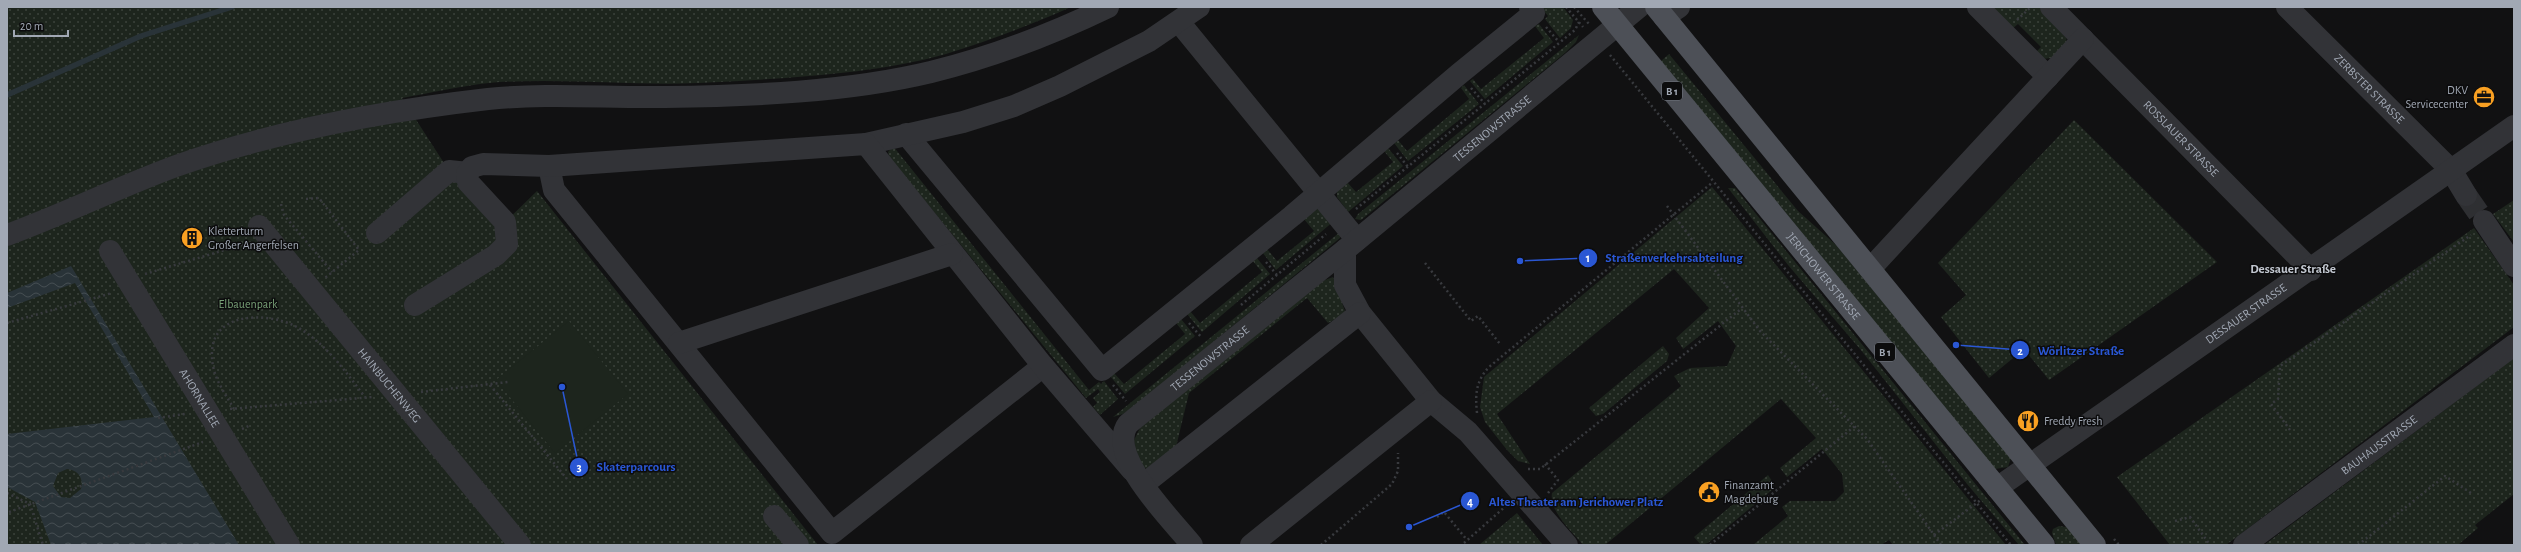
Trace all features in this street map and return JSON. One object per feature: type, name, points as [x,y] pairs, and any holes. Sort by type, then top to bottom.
[{"type":"main road","name":"JERICHOWER STRASSE","points":[[1603,7],[2044,545]]},
{"type":"main road","points":[[1666,10],[1870,269],[2095,545]]},
{"type":"street","points":[[7,235],[181,165],[331,124],[410,110],[523,97],[730,96],[876,82],[930,72],[984,56],[1041,36],[1108,7]]},
{"type":"street","points":[[415,305],[496,255],[507,244],[504,222],[470,186],[468,173],[472,167],[482,164],[549,166],[866,144],[963,122],[1014,106],[1149,42],[1199,7]]},
{"type":"street","points":[[906,134],[1102,370],[1534,13],[1530,7]]},
{"type":"street","name":"TESSENOWSTRASSE","points":[[1192,545],[1138,477],[1122,442],[1124,432],[1130,422],[1351,245],[1639,7]]},
{"type":"street","points":[[1978,7],[2048,77]]},
{"type":"street","name":"ROSSLAUER STRASSE","points":[[2051,7],[2311,270]]},
{"type":"street","name":"ZERBSTER STRASSE","points":[[2287,7],[2451,170],[2466,195]]},
{"type":"street","points":[[1179,22],[1318,193],[1351,245],[1345,285],[1360,313],[1432,401],[1468,432],[1523,492],[1567,545]]},
{"type":"street","points":[[1870,269],[2083,40]]},
{"type":"street","name":"DESSAUER STRASSE","points":[[1998,488],[2311,270],[2514,126]]},
{"type":"street","points":[[866,144],[952,254],[1043,366],[1138,477],[1360,313]]},
{"type":"street","points":[[549,166],[554,190],[832,533],[1043,366]]},
{"type":"street","points":[[377,233],[449,171],[468,173]]},
{"type":"street","points":[[2485,223],[2514,266]]},
{"type":"street","name":"HAINBUCHENWEG","points":[[263,231],[520,545]]},
{"type":"street","name":"AHORNALLEE","points":[[110,251],[289,545]]},
{"type":"street","points":[[679,343],[952,254]]},
{"type":"street","name":"BAUHAUSSTRASSE","points":[[2244,545],[2514,345]]},
{"type":"street","points":[[1251,545],[1432,401]]},
{"type":"street","points":[[774,516],[798,545]]},
{"type":"path","points":[[1566,7],[1583,27]]},
{"type":"path","points":[[1574,7],[1581,16]]},
{"type":"path","name":"JERICHOWER STRASSE","points":[[1611,56],[2011,545]]},
{"type":"path","points":[[1477,414],[1477,386],[1479,378],[1489,367],[1713,182]]},
{"type":"path","points":[[306,199],[319,198],[359,250],[311,289]]},
{"type":"path","points":[[281,204],[284,215],[332,272]]},
{"type":"path","points":[[1667,206],[1741,309],[1776,349],[1855,426],[1879,454],[1941,545]]},
{"type":"path","points":[[2290,430],[2272,404],[2278,400],[2280,366],[2485,223]]},
{"type":"path","points":[[130,284],[151,271],[263,231]]},
{"type":"path","points":[[1425,263],[1471,321],[1478,316],[1500,344]]},
{"type":"path","points":[[7,323],[94,298]]},
{"type":"path","points":[[1523,468],[1532,471],[1540,469],[1741,309]]},
{"type":"path","points":[[234,409],[215,375],[212,352],[223,330],[234,321],[249,317],[282,320],[310,336],[339,364],[365,398]]},
{"type":"path","points":[[207,411],[398,395],[508,382]]},
{"type":"path","points":[[489,385],[566,479]]},
{"type":"path","points":[[158,418],[180,415]]},
{"type":"path","points":[[1710,545],[1855,426]]},
{"type":"path","points":[[9,512],[188,448]]},
{"type":"path","points":[[1321,545],[1392,484],[1398,471],[1397,454],[1400,448]]},
{"type":"path","points":[[2358,545],[2445,476],[2470,493]]},
{"type":"path","points":[[1934,535],[1998,488]]},
{"type":"path","points":[[1464,543],[1523,492]]},
{"type":"path","points":[[7,493],[30,504],[43,545]]},
{"type":"path","points":[[1437,517],[1444,512],[1467,540]]},
{"type":"path","points":[[2175,521],[2190,517],[2210,545]]},
{"type":"green space","name":"Elbauenpark","points":[[7,7],[1071,7],[978,44],[946,54],[887,67],[791,78],[672,84],[515,81],[478,84],[402,98],[444,163],[499,228],[537,191],[818,545],[7,545]]},
{"type":"green space","points":[[1540,7],[1563,7],[1573,20],[1571,28],[1560,38],[1545,19],[1548,16]]},
{"type":"green space","points":[[1991,7],[2039,7],[2067,35],[2066,42],[2051,58],[2043,59],[2036,52],[2041,47],[2018,24],[2012,29]]},
{"type":"green space","points":[[1539,24],[1553,42],[1485,99],[1470,81],[1473,79],[1481,89],[1544,38],[1535,26]]},
{"type":"green space","points":[[1579,35],[1576,42],[1565,53],[1361,220],[1355,219],[1358,214]]},
{"type":"green space","points":[[1669,54],[1798,211],[1836,245],[2011,458],[2008,467],[1995,469],[1661,61]]},
{"type":"green space","points":[[1464,85],[1479,104],[1408,161],[1394,143],[1398,140],[1407,151],[1469,99],[1461,88]]},
{"type":"green space","points":[[2074,120],[2217,262],[2049,380],[2024,349],[1989,378],[1941,317],[1966,295],[1938,263]]},
{"type":"green space","points":[[893,146],[1089,390],[1099,382],[1101,384],[1104,381],[1118,399],[1100,415],[1093,407],[1097,403],[1093,398],[1100,392],[1098,389],[1086,398],[889,157],[888,152]]},
{"type":"green space","points":[[1388,148],[1403,166],[1348,212],[1337,197],[1337,190],[1347,182],[1356,192],[1393,162],[1384,151]]},
{"type":"green space","points":[[1712,187],[2006,545],[1893,545],[1889,540],[1881,545],[1753,545],[1788,516],[1782,507],[1790,501],[1835,501],[1844,492],[1842,474],[1822,449],[1787,477],[1780,468],[1816,438],[1781,399],[1605,545],[1583,545],[1562,521],[1554,507],[1552,493],[1681,386],[1674,376],[1690,368],[1727,366],[1736,346],[1718,321],[1683,349],[1676,338],[1709,308],[1674,269],[1497,414],[1530,464],[1518,461],[1507,450],[1485,422],[1480,407],[1484,377]]},
{"type":"green space","points":[[1728,188],[1735,188],[2025,545],[2019,545],[1967,484],[1860,349],[1788,265]]},
{"type":"green space","points":[[2514,200],[2514,242],[2493,214]]},
{"type":"green space","points":[[1317,207],[1334,221],[1276,270],[1262,252],[1267,249],[1277,261],[1314,231],[1303,218]]},
{"type":"green space","points":[[2474,228],[2514,285],[2514,327],[2226,545],[2170,545],[2117,477]]},
{"type":"green space","points":[[1340,232],[1340,238],[1140,402],[1123,414],[1113,417]]},
{"type":"green space","points":[[1256,257],[1270,274],[1202,332],[1187,314],[1190,311],[1200,323],[1262,272],[1252,260]]},
{"type":"green space","points":[[1333,277],[1346,314],[1328,323],[1307,298],[1189,393],[1176,447],[1150,469],[1144,468],[1137,462],[1134,440],[1140,428],[1309,286]]},
{"type":"green space","points":[[1181,319],[1195,336],[1125,394],[1110,376],[1114,373],[1124,384],[1185,334],[1176,323]]},
{"type":"green space","points":[[569,321],[628,394],[555,453],[496,380]]},
{"type":"green space","points":[[1663,346],[1669,354],[1667,361],[1603,414],[1596,416],[1589,408]]},
{"type":"green space","points":[[2514,358],[2514,494],[2475,525],[2478,528],[2458,545],[2264,545]]},
{"type":"green space","points":[[1768,475],[1774,484],[1772,490],[1708,543],[1701,545],[1694,537]]},
{"type":"green space","points":[[1517,513],[1543,545],[1479,545]]},
{"type":"green space","points":[[2059,526],[2066,527],[2083,545],[2056,545],[2052,533],[2053,529]]},
{"type":"water","points":[[71,266],[239,545],[51,545],[35,502],[7,487],[7,434],[154,417],[75,283],[7,308],[7,293]],"holes":[[[67,469],[77,473],[81,478],[81,489],[70,498],[61,497],[53,486],[58,473]]]},
{"type":"waterway","points":[[7,95],[141,36],[232,7]]},
{"type":"tunnel","points":[[2466,195],[2484,221]]},
{"type":"place","name":"DKV Servicecenter","points":[[2484,97]]},
{"type":"place","name":"Kletterturm Großer Angerfelsen","points":[[192,238]]},
{"type":"place","name":"Straßenverkehrsabteilung","points":[[1520,261]]},
{"type":"place","name":"Wörlitzer Straße","points":[[1956,345]]},
{"type":"place","name":"Skaterparcours","points":[[562,387]]},
{"type":"place","name":"Freddy Fresh","points":[[2028,421]]},
{"type":"place","name":"Finanzamt Magdeburg","points":[[1709,492]]},
{"type":"place","name":"Altes Theater am Jerichower Platz","points":[[1409,527]]},
{"type":"district","name":"Dessauer Straße","points":[[2293,269]]}]
